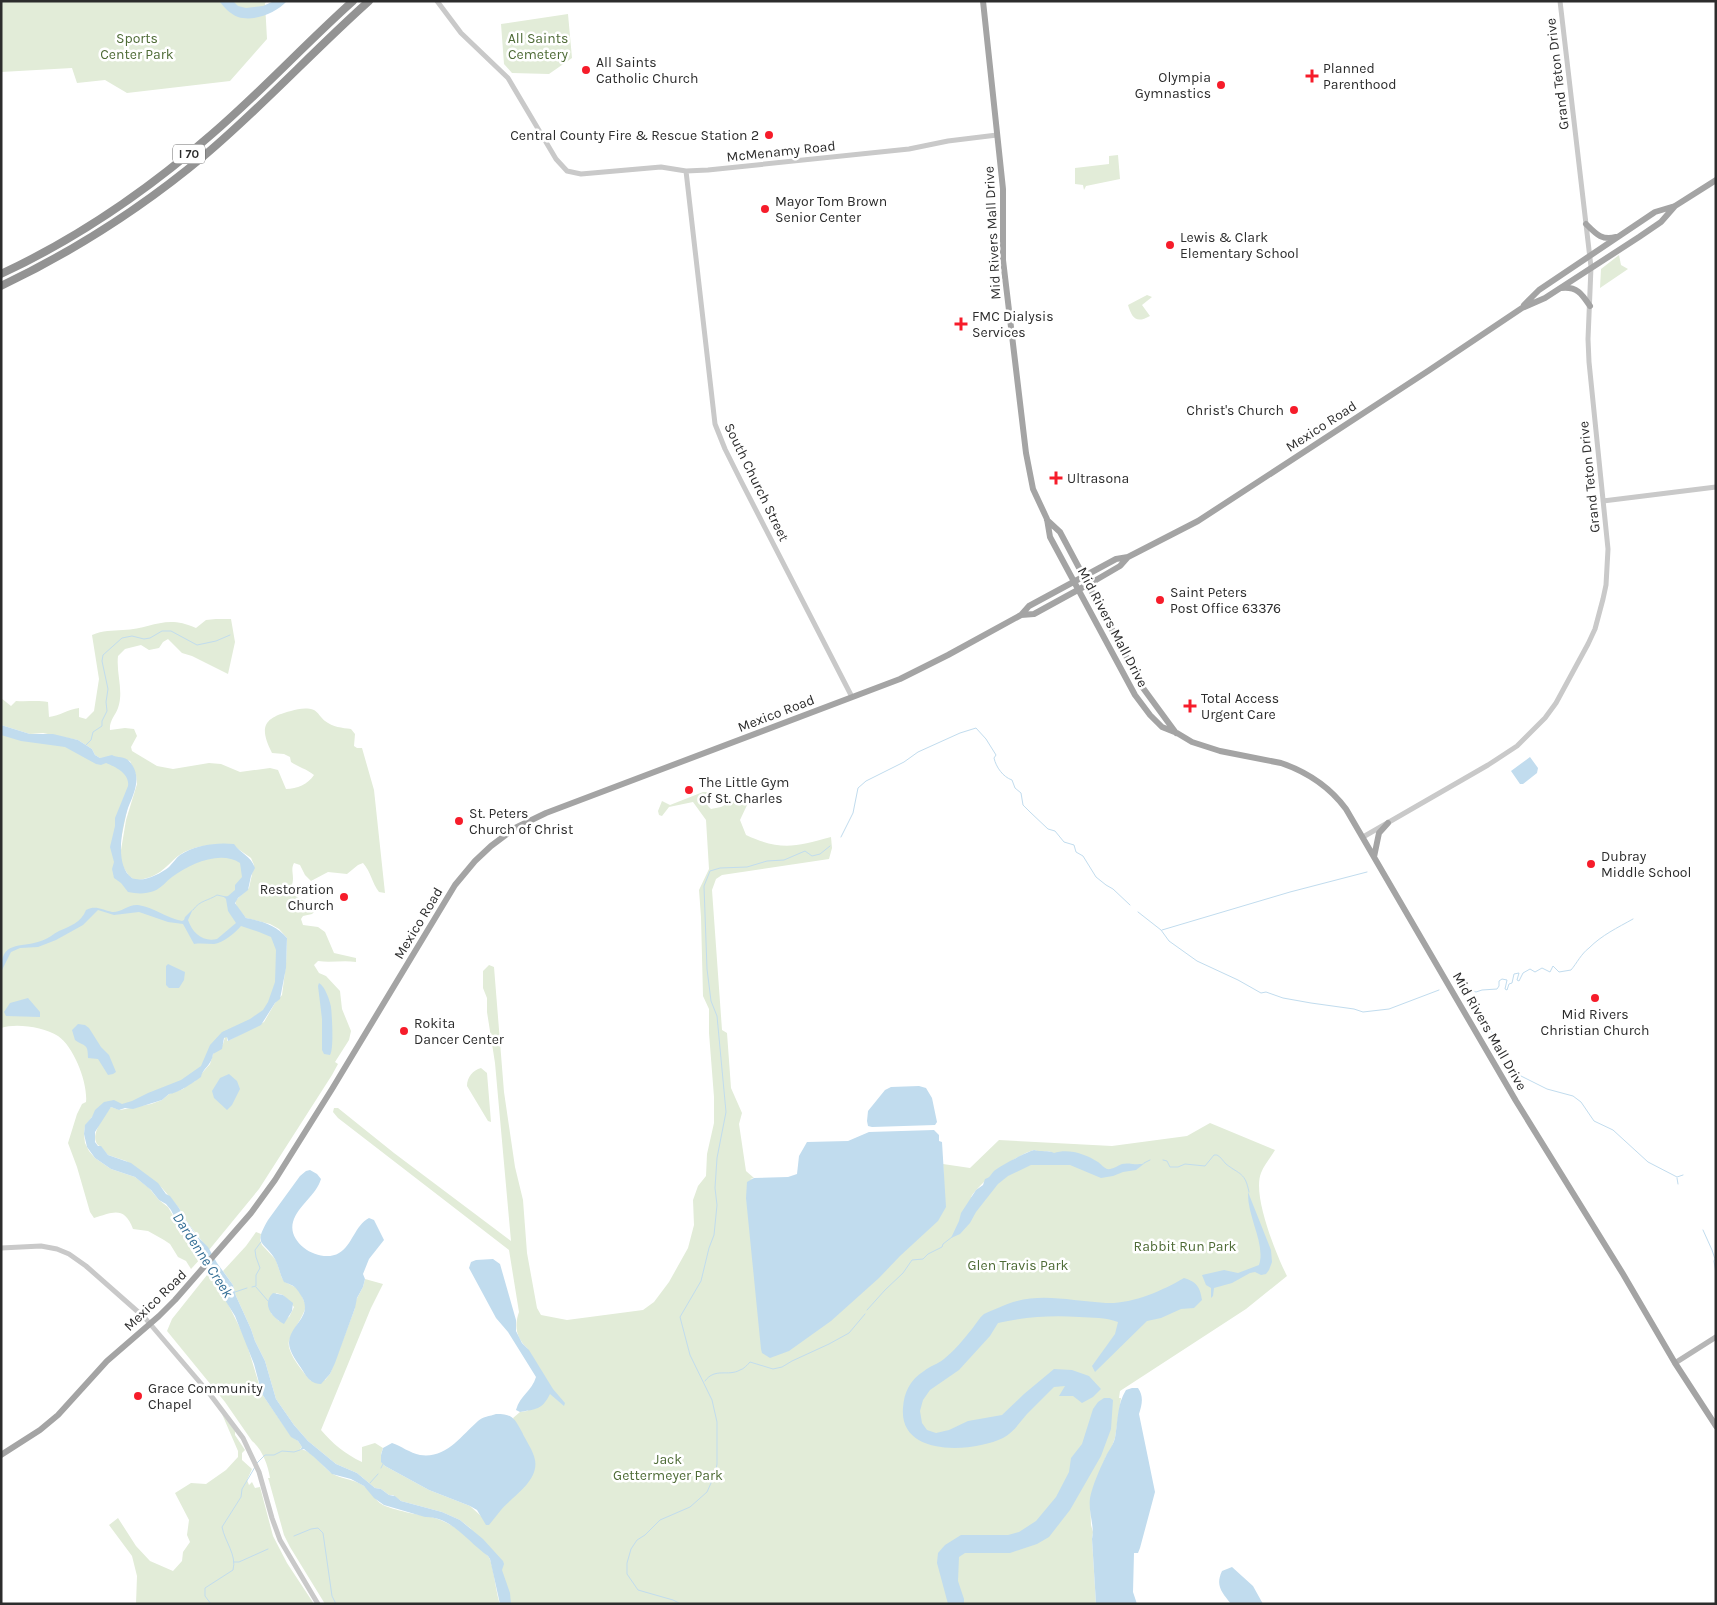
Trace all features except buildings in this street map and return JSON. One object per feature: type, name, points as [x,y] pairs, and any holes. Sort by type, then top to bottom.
[{"type":"highway","name":"I 70","points":[[1,274],[94,223],[176,165],[232,116],[353,1]]},
{"type":"highway","name":"I 70","points":[[1,286],[83,243],[172,182],[236,128],[369,1]]},
{"type":"main road","name":"Mid Rivers Mall Drive","points":[[983,1],[1003,189],[1003,260],[1026,453],[1033,489],[1047,519],[1050,537],[1141,704],[1162,727],[1202,746],[1281,763],[1308,774],[1326,787],[1341,802],[1516,1101],[1623,1274],[1675,1363],[1716,1426]]},
{"type":"main road","name":"Mexico Road","points":[[1,1455],[40,1430],[58,1415],[107,1361],[150,1324],[195,1278],[251,1213],[275,1180],[337,1082],[455,884],[491,846],[515,828],[544,814],[918,671],[1021,615],[1029,606],[1074,581],[1116,559],[1128,557],[1198,521],[1422,376],[1522,308],[1545,298],[1661,222],[1676,206],[1716,180]]},
{"type":"main road","name":"Mexico Road","points":[[1522,308],[1539,290],[1655,212],[1676,206]]},
{"type":"main road","points":[[1586,224],[1604,239],[1620,236]]},
{"type":"main road","points":[[1560,288],[1576,289],[1590,306]]},
{"type":"main road","name":"Mid Rivers Mall Drive","points":[[1047,519],[1060,532],[1142,688],[1177,733]]},
{"type":"main road","name":"Mexico Road","points":[[1021,615],[1034,614],[1120,566],[1128,557]]},
{"type":"main road","points":[[1374,857],[1379,833],[1388,823]]},
{"type":"main road","points":[[1675,1363],[1716,1337]]},
{"type":"street","name":"McMenamy Road","points":[[437,1],[461,33],[508,78],[556,159],[567,171],[590,173],[661,168],[686,171],[708,170],[909,149],[947,141],[997,135]]},
{"type":"street","name":"Grand Teton Drive","points":[[1363,838],[1517,746],[1545,718],[1556,703],[1595,629],[1603,599],[1606,585],[1608,549],[1589,362],[1591,267],[1560,1]]},
{"type":"street","name":"South Church Street","points":[[686,171],[715,424],[737,473],[852,697]]},
{"type":"street","points":[[1603,501],[1716,488]]},
{"type":"street","points":[[1,1248],[41,1246],[74,1257],[118,1293],[150,1324],[226,1414],[249,1449],[262,1481],[280,1540],[318,1604]]},
{"type":"green space","name":"Sports Center Park","points":[[1,1],[268,1],[265,3],[267,39],[230,81],[127,93],[105,80],[77,83],[72,68],[1,72]]},
{"type":"green space","name":"All Saints Cemetery","points":[[568,14],[572,58],[549,74],[512,73],[504,64],[501,24]]},
{"type":"green space","points":[[1118,155],[1120,179],[1086,186],[1084,190],[1083,185],[1075,184],[1075,168],[1109,164],[1109,156]]},
{"type":"green space","points":[[1619,255],[1621,265],[1628,269],[1600,288],[1601,269]]},
{"type":"green space","points":[[1147,295],[1152,297],[1142,305],[1150,316],[1141,319],[1135,318],[1128,305]]},
{"type":"green space","points":[[231,619],[235,642],[228,674],[182,653],[168,639],[159,648],[149,650],[141,645],[125,649],[118,656],[120,702],[111,721],[110,730],[134,729],[137,736],[131,747],[132,751],[157,766],[173,769],[209,763],[221,764],[240,772],[270,768],[278,770],[286,789],[302,785],[314,775],[291,762],[290,757],[284,754],[272,753],[265,730],[269,721],[282,714],[299,709],[308,709],[314,710],[331,725],[351,729],[355,734],[354,746],[362,748],[374,790],[385,893],[379,892],[363,863],[347,874],[328,872],[311,881],[305,875],[300,865],[294,863],[292,869],[292,893],[316,910],[312,914],[303,916],[301,919],[303,925],[318,927],[325,932],[334,953],[356,958],[356,962],[318,961],[314,965],[319,973],[326,976],[340,991],[342,1009],[351,1031],[349,1040],[335,1062],[338,1064],[332,1075],[259,1189],[209,1250],[162,1188],[126,1161],[108,1155],[97,1144],[96,1134],[111,1107],[120,1110],[151,1104],[183,1089],[195,1081],[210,1064],[213,1054],[223,1044],[225,1037],[227,1037],[227,1041],[230,1040],[264,1022],[282,995],[287,938],[279,929],[270,924],[246,918],[237,907],[235,901],[249,888],[254,865],[251,858],[231,844],[190,849],[152,876],[135,880],[129,876],[122,865],[120,856],[126,820],[137,784],[136,775],[130,761],[114,757],[100,758],[95,755],[92,749],[78,740],[43,733],[30,734],[1,725],[1,698],[11,706],[16,701],[48,702],[49,717],[79,708],[79,717],[86,719],[94,711],[99,679],[92,635],[104,631],[133,629],[167,622],[176,622],[196,628],[206,620]]},
{"type":"green space","points":[[1,730],[51,740],[92,758],[111,760],[133,781],[117,859],[132,886],[176,867],[229,852],[248,867],[234,897],[234,913],[275,933],[282,967],[267,1011],[226,1034],[193,1078],[137,1104],[116,1104],[92,1117],[85,1126],[85,1143],[95,1158],[111,1169],[135,1177],[168,1207],[202,1257],[191,1269],[186,1261],[178,1257],[170,1244],[148,1231],[133,1229],[126,1216],[112,1213],[94,1218],[90,1212],[68,1143],[77,1114],[82,1104],[86,1102],[85,1085],[79,1066],[64,1041],[52,1033],[38,1028],[22,1026],[1,1028]]},
{"type":"green space","points":[[707,792],[708,806],[711,809],[721,807],[744,795],[749,796],[748,803],[740,820],[746,835],[769,843],[788,846],[831,837],[832,848],[829,859],[722,875],[716,879],[712,890],[722,1030],[727,1033],[731,1088],[742,1113],[739,1124],[746,1171],[754,1178],[750,1179],[945,1207],[943,1164],[970,1168],[999,1140],[1112,1146],[1187,1136],[1210,1123],[1275,1150],[1261,1173],[1259,1183],[1260,1195],[1266,1224],[1287,1276],[1246,1309],[1120,1391],[1119,1398],[1121,1398],[1115,1438],[1106,1456],[1090,1499],[1096,1604],[506,1604],[499,1565],[470,1528],[460,1520],[442,1512],[401,1501],[381,1489],[375,1488],[357,1473],[336,1464],[308,1441],[276,1399],[265,1361],[236,1296],[233,1285],[223,1271],[256,1232],[261,1234],[260,1240],[262,1245],[276,1260],[282,1278],[285,1282],[299,1289],[306,1306],[289,1341],[289,1346],[296,1362],[311,1381],[325,1380],[330,1374],[365,1279],[383,1284],[371,1308],[321,1430],[350,1456],[362,1462],[362,1447],[375,1443],[383,1448],[381,1458],[385,1466],[429,1490],[470,1506],[481,1516],[514,1420],[513,1418],[520,1412],[527,1411],[549,1390],[518,1335],[517,1322],[519,1312],[509,1250],[338,1118],[333,1112],[334,1108],[338,1108],[394,1153],[511,1241],[495,1063],[487,1012],[487,998],[483,988],[483,971],[489,965],[494,967],[504,1092],[515,1167],[523,1200],[527,1253],[537,1308],[541,1315],[567,1320],[643,1310],[654,1302],[669,1282],[688,1248],[694,1225],[693,1200],[698,1186],[706,1176],[707,1154],[714,1123],[709,1009],[703,996],[699,890],[709,869],[706,820],[693,802],[669,807],[662,816],[659,815],[658,811],[662,801],[670,805]],"holes":[[[1034,1150],[1041,1152],[1051,1151],[999,1177],[971,1197],[982,1184],[1000,1169],[1018,1157]],[[276,1293],[283,1295],[294,1307],[289,1317],[279,1321],[271,1313]]]},
{"type":"green space","points":[[481,1068],[487,1073],[491,1122],[488,1121],[467,1086],[471,1074]]},
{"type":"green space","points":[[211,1270],[245,1338],[262,1394],[291,1436],[298,1441],[302,1447],[300,1449],[313,1455],[333,1474],[364,1486],[383,1505],[439,1519],[462,1532],[490,1559],[500,1604],[325,1604],[284,1535],[268,1478],[270,1478],[268,1468],[262,1453],[225,1402],[167,1331],[172,1319]]},
{"type":"green space","points":[[222,1414],[235,1431],[235,1435],[245,1450],[242,1453],[242,1460],[252,1469],[247,1480],[249,1485],[252,1482],[255,1488],[260,1487],[273,1536],[287,1563],[314,1604],[136,1604],[137,1576],[132,1556],[109,1525],[118,1518],[136,1546],[150,1561],[173,1571],[182,1561],[183,1552],[190,1542],[187,1535],[189,1520],[175,1493],[191,1483],[206,1484],[226,1470],[238,1457],[238,1451]]},
{"type":"water","points":[[219,1],[233,1],[238,6],[246,8],[263,6],[274,1],[287,1],[271,13],[258,17],[244,18],[235,16]]},
{"type":"water","name":"Dardenne Creek","points":[[1,725],[30,734],[53,734],[78,740],[92,749],[95,755],[100,758],[112,755],[129,761],[136,773],[136,784],[124,825],[121,855],[126,872],[132,878],[151,877],[169,867],[179,856],[186,852],[199,847],[220,843],[234,844],[253,864],[255,868],[248,890],[235,903],[246,918],[268,924],[287,938],[286,968],[280,999],[275,1003],[261,1025],[228,1041],[227,1037],[224,1038],[222,1049],[213,1054],[201,1077],[190,1085],[169,1094],[162,1100],[133,1109],[125,1108],[119,1110],[111,1107],[95,1132],[95,1142],[108,1155],[131,1163],[158,1183],[179,1208],[198,1237],[208,1247],[233,1285],[236,1296],[265,1361],[276,1399],[308,1441],[336,1464],[357,1473],[375,1488],[395,1496],[401,1501],[442,1512],[460,1520],[483,1539],[503,1561],[502,1570],[510,1593],[511,1604],[500,1604],[488,1556],[451,1525],[434,1518],[384,1505],[374,1498],[364,1486],[351,1479],[332,1474],[304,1449],[300,1450],[302,1447],[298,1441],[291,1437],[262,1394],[254,1364],[235,1316],[211,1270],[178,1224],[171,1210],[135,1177],[111,1169],[95,1158],[87,1147],[84,1134],[85,1125],[95,1110],[104,1102],[114,1100],[122,1104],[181,1080],[201,1066],[210,1045],[222,1032],[250,1019],[263,1010],[275,982],[276,950],[271,937],[241,926],[236,932],[221,942],[194,944],[183,924],[168,922],[139,912],[114,915],[98,910],[83,925],[56,940],[38,947],[20,948],[11,952],[1,972],[4,954],[8,950],[46,939],[75,924],[86,910],[93,908],[115,912],[138,905],[182,921],[193,909],[188,920],[196,933],[203,938],[217,939],[236,923],[228,911],[224,897],[235,890],[235,885],[242,877],[240,863],[232,859],[223,858],[205,860],[179,872],[154,891],[148,893],[128,892],[114,878],[112,869],[114,862],[110,847],[115,818],[128,786],[125,775],[106,763],[96,764],[65,747],[21,741],[1,735]]},
{"type":"water","points":[[1530,757],[1538,768],[1537,773],[1523,784],[1520,784],[1511,771]]},
{"type":"water","points":[[168,964],[185,972],[184,980],[179,988],[169,988],[166,985],[166,966]]},
{"type":"water","points":[[319,983],[325,990],[331,1007],[332,1040],[330,1055],[324,1054],[322,1050]]},
{"type":"water","points":[[28,998],[40,1012],[40,1017],[6,1016],[4,1012],[10,1003]]},
{"type":"water","points":[[78,1024],[89,1028],[101,1047],[109,1055],[116,1072],[108,1075],[98,1059],[88,1058],[87,1048],[75,1040],[72,1030]]},
{"type":"water","points":[[229,1074],[237,1081],[240,1089],[232,1105],[227,1110],[214,1098],[212,1091],[220,1078]]},
{"type":"water","points":[[919,1086],[926,1088],[932,1098],[937,1122],[935,1125],[868,1126],[868,1111],[885,1090],[891,1087]]},
{"type":"water","points":[[934,1130],[939,1135],[939,1141],[942,1142],[946,1207],[938,1221],[831,1321],[789,1351],[770,1358],[762,1353],[746,1198],[747,1182],[754,1178],[788,1177],[797,1174],[799,1156],[807,1142],[848,1141],[869,1132]]},
{"type":"water","points":[[1034,1150],[1054,1153],[1065,1151],[1082,1154],[1107,1169],[1122,1164],[1145,1163],[1136,1170],[1101,1178],[1070,1165],[1031,1165],[1008,1176],[998,1184],[976,1212],[970,1223],[960,1234],[951,1238],[961,1213],[976,1190],[983,1185],[985,1179],[1002,1166]]},
{"type":"water","points":[[310,1170],[321,1179],[319,1185],[295,1216],[293,1222],[295,1238],[300,1244],[315,1254],[332,1256],[347,1246],[360,1225],[369,1218],[374,1220],[384,1240],[369,1259],[363,1274],[365,1279],[363,1287],[357,1298],[335,1363],[330,1374],[321,1384],[312,1382],[308,1378],[289,1346],[290,1336],[303,1315],[305,1304],[295,1287],[284,1282],[275,1259],[260,1239],[268,1220],[300,1176]]},
{"type":"water","points":[[1248,1192],[1271,1250],[1272,1262],[1266,1274],[1250,1273],[1232,1283],[1214,1288],[1211,1298],[1211,1288],[1206,1285],[1202,1275],[1224,1270],[1238,1273],[1259,1265],[1260,1248],[1250,1211]]},
{"type":"water","points":[[493,1259],[500,1264],[516,1320],[516,1331],[553,1389],[565,1403],[564,1406],[550,1394],[538,1408],[520,1412],[516,1410],[520,1400],[532,1386],[536,1377],[508,1332],[496,1318],[469,1268],[471,1262],[476,1260]]},
{"type":"water","points":[[1184,1278],[1192,1281],[1197,1286],[1202,1300],[1194,1308],[1181,1309],[1161,1318],[1147,1321],[1095,1372],[1092,1366],[1115,1334],[1118,1322],[1099,1318],[1048,1316],[998,1323],[990,1336],[959,1370],[930,1390],[923,1400],[920,1411],[922,1423],[927,1430],[936,1433],[949,1430],[968,1421],[1002,1415],[1054,1369],[1072,1370],[1089,1376],[1101,1389],[1093,1397],[1082,1403],[1073,1396],[1059,1396],[1065,1386],[1054,1387],[1007,1436],[990,1443],[975,1446],[941,1447],[925,1443],[913,1436],[905,1424],[903,1408],[906,1392],[911,1382],[942,1361],[984,1314],[1025,1299],[1051,1298],[1116,1303],[1157,1292]]},
{"type":"water","points":[[273,1293],[283,1295],[293,1303],[292,1311],[284,1324],[272,1314],[268,1306]]},
{"type":"water","points":[[1138,1388],[1142,1398],[1139,1414],[1155,1492],[1140,1548],[1138,1553],[1134,1553],[1133,1592],[1137,1604],[1096,1604],[1090,1498],[1098,1473],[1114,1441],[1123,1395],[1126,1390]]},
{"type":"water","points":[[1104,1398],[1113,1400],[1111,1429],[1101,1456],[1070,1510],[1049,1537],[1037,1544],[1010,1553],[965,1553],[959,1557],[958,1581],[964,1604],[948,1604],[937,1563],[938,1553],[945,1545],[961,1535],[1008,1535],[1019,1532],[1036,1521],[1056,1497],[1069,1472],[1071,1458],[1082,1444],[1093,1409]]},
{"type":"water","points":[[496,1414],[510,1416],[515,1420],[533,1453],[535,1468],[533,1475],[524,1488],[501,1510],[489,1525],[486,1525],[477,1510],[429,1490],[381,1462],[383,1448],[392,1443],[420,1455],[438,1453],[452,1445],[480,1420]]},
{"type":"water","points":[[1232,1567],[1253,1586],[1263,1604],[1231,1604],[1220,1589],[1219,1581],[1222,1571]]},
{"type":"waterway","points":[[86,745],[91,740],[93,732],[102,726],[102,721],[107,711],[108,689],[102,661],[103,655],[122,638],[132,636],[144,639],[150,638],[162,631],[171,631],[197,645],[216,641],[230,635]]},
{"type":"waterway","points":[[841,837],[853,813],[858,788],[866,781],[904,762],[918,752],[976,728],[996,755],[994,758],[998,768],[1006,777],[1012,780],[1015,788],[1021,793],[1023,805],[1048,829],[1055,831],[1064,842],[1074,845],[1076,852],[1083,856],[1096,877],[1113,889],[1130,905]]},
{"type":"waterway","points":[[681,1604],[638,1590],[627,1574],[627,1563],[631,1549],[637,1540],[660,1520],[690,1507],[707,1492],[717,1464],[717,1422],[712,1400],[690,1355],[680,1317],[701,1281],[714,1235],[717,1205],[715,1188],[717,1158],[726,1112],[717,1016],[711,1001],[707,969],[704,886],[710,871],[720,868],[747,867],[767,861],[784,860],[805,851],[812,856],[820,854],[830,846]]},
{"type":"waterway","points":[[1162,930],[1290,892],[1367,872]]},
{"type":"waterway","points":[[193,910],[201,902],[217,895],[226,897]]},
{"type":"waterway","points":[[1138,912],[1161,930],[1169,941],[1197,961],[1261,993],[1266,992],[1283,998],[1363,1012],[1389,1009],[1439,990]]},
{"type":"waterway","points":[[1465,991],[1471,990],[1476,992],[1497,989],[1499,981],[1502,979],[1507,980],[1505,989],[1507,990],[1509,984],[1512,983],[1514,974],[1519,973],[1517,980],[1519,981],[1523,973],[1530,969],[1535,972],[1542,968],[1550,972],[1553,966],[1559,972],[1571,970],[1594,943],[1633,919]]},
{"type":"waterway","points":[[1479,1011],[1507,1057]]},
{"type":"waterway","points":[[1517,1074],[1547,1089],[1573,1096],[1581,1102],[1594,1121],[1613,1130],[1648,1162],[1677,1177],[1683,1175]]},
{"type":"waterway","points":[[1163,1160],[1167,1161],[1170,1167],[1178,1167],[1185,1164],[1205,1166],[1214,1155],[1217,1155],[1244,1177],[1249,1192]]},
{"type":"waterway","points":[[1144,1163],[1150,1160]]},
{"type":"waterway","points":[[1677,1178],[1678,1184]]},
{"type":"waterway","points":[[1703,1230],[1715,1259],[1716,1274]]},
{"type":"waterway","points":[[867,1310],[903,1273],[912,1260],[923,1259],[928,1254],[942,1247],[952,1237]]},
{"type":"waterway","points":[[252,1287],[256,1286],[256,1275],[260,1268],[255,1250],[261,1242]]},
{"type":"waterway","points":[[256,1287],[268,1301]]},
{"type":"waterway","name":"Dardenne Creek","points":[[235,1292],[247,1288]]},
{"type":"waterway","points":[[705,1381],[713,1374],[735,1372],[750,1362],[773,1369],[782,1367],[849,1333],[865,1314]]},
{"type":"waterway","points":[[257,1463],[265,1455],[274,1455],[282,1451],[294,1452],[300,1450]]},
{"type":"waterway","points":[[381,1468],[383,1464]]},
{"type":"waterway","points":[[211,1604],[205,1596],[205,1588],[233,1570],[234,1564],[222,1527],[241,1497],[242,1489],[255,1467]]},
{"type":"waterway","points":[[370,1483],[378,1474]]},
{"type":"waterway","points":[[294,1536],[318,1528],[323,1533],[332,1596],[336,1604]]},
{"type":"waterway","points":[[234,1562],[239,1562],[268,1549]]},
{"type":"place","name":"All Saints Catholic Church","points":[[586,70]]},
{"type":"place","name":"Planned Parenthood","points":[[1312,76]]},
{"type":"place","name":"Olympia Gymnastics","points":[[1221,85]]},
{"type":"place","name":"Central County Fire & Rescue Station 2","points":[[769,135]]},
{"type":"place","name":"Mayor Tom Brown Senior Center","points":[[765,209]]},
{"type":"place","name":"Lewis & Clark Elementary School","points":[[1170,245]]},
{"type":"place","name":"FMC Dialysis Services","points":[[961,324]]},
{"type":"place","name":"Christ's Church","points":[[1294,410]]},
{"type":"place","name":"Ultrasona","points":[[1056,478]]},
{"type":"place","name":"Saint Peters Post Office 63376","points":[[1160,600]]},
{"type":"place","name":"Total Access Urgent Care","points":[[1190,706]]},
{"type":"place","name":"The Little Gym of St. Charles","points":[[689,790]]},
{"type":"place","name":"St. Peters Church of Christ","points":[[459,821]]},
{"type":"place","name":"Dubray Middle School","points":[[1591,864]]},
{"type":"place","name":"Restoration Church","points":[[344,897]]},
{"type":"place","name":"Mid Rivers Christian Church","points":[[1595,998]]},
{"type":"place","name":"Rokita Dancer Center","points":[[404,1031]]},
{"type":"place","name":"Grace Community Chapel","points":[[138,1396]]},
{"type":"park label","name":"Rabbit Run Park","points":[[1185,1246]]},
{"type":"park label","name":"Glen Travis Park","points":[[1018,1265]]},
{"type":"park label","name":"Jack Gettermeyer Park","points":[[668,1468]]}]
